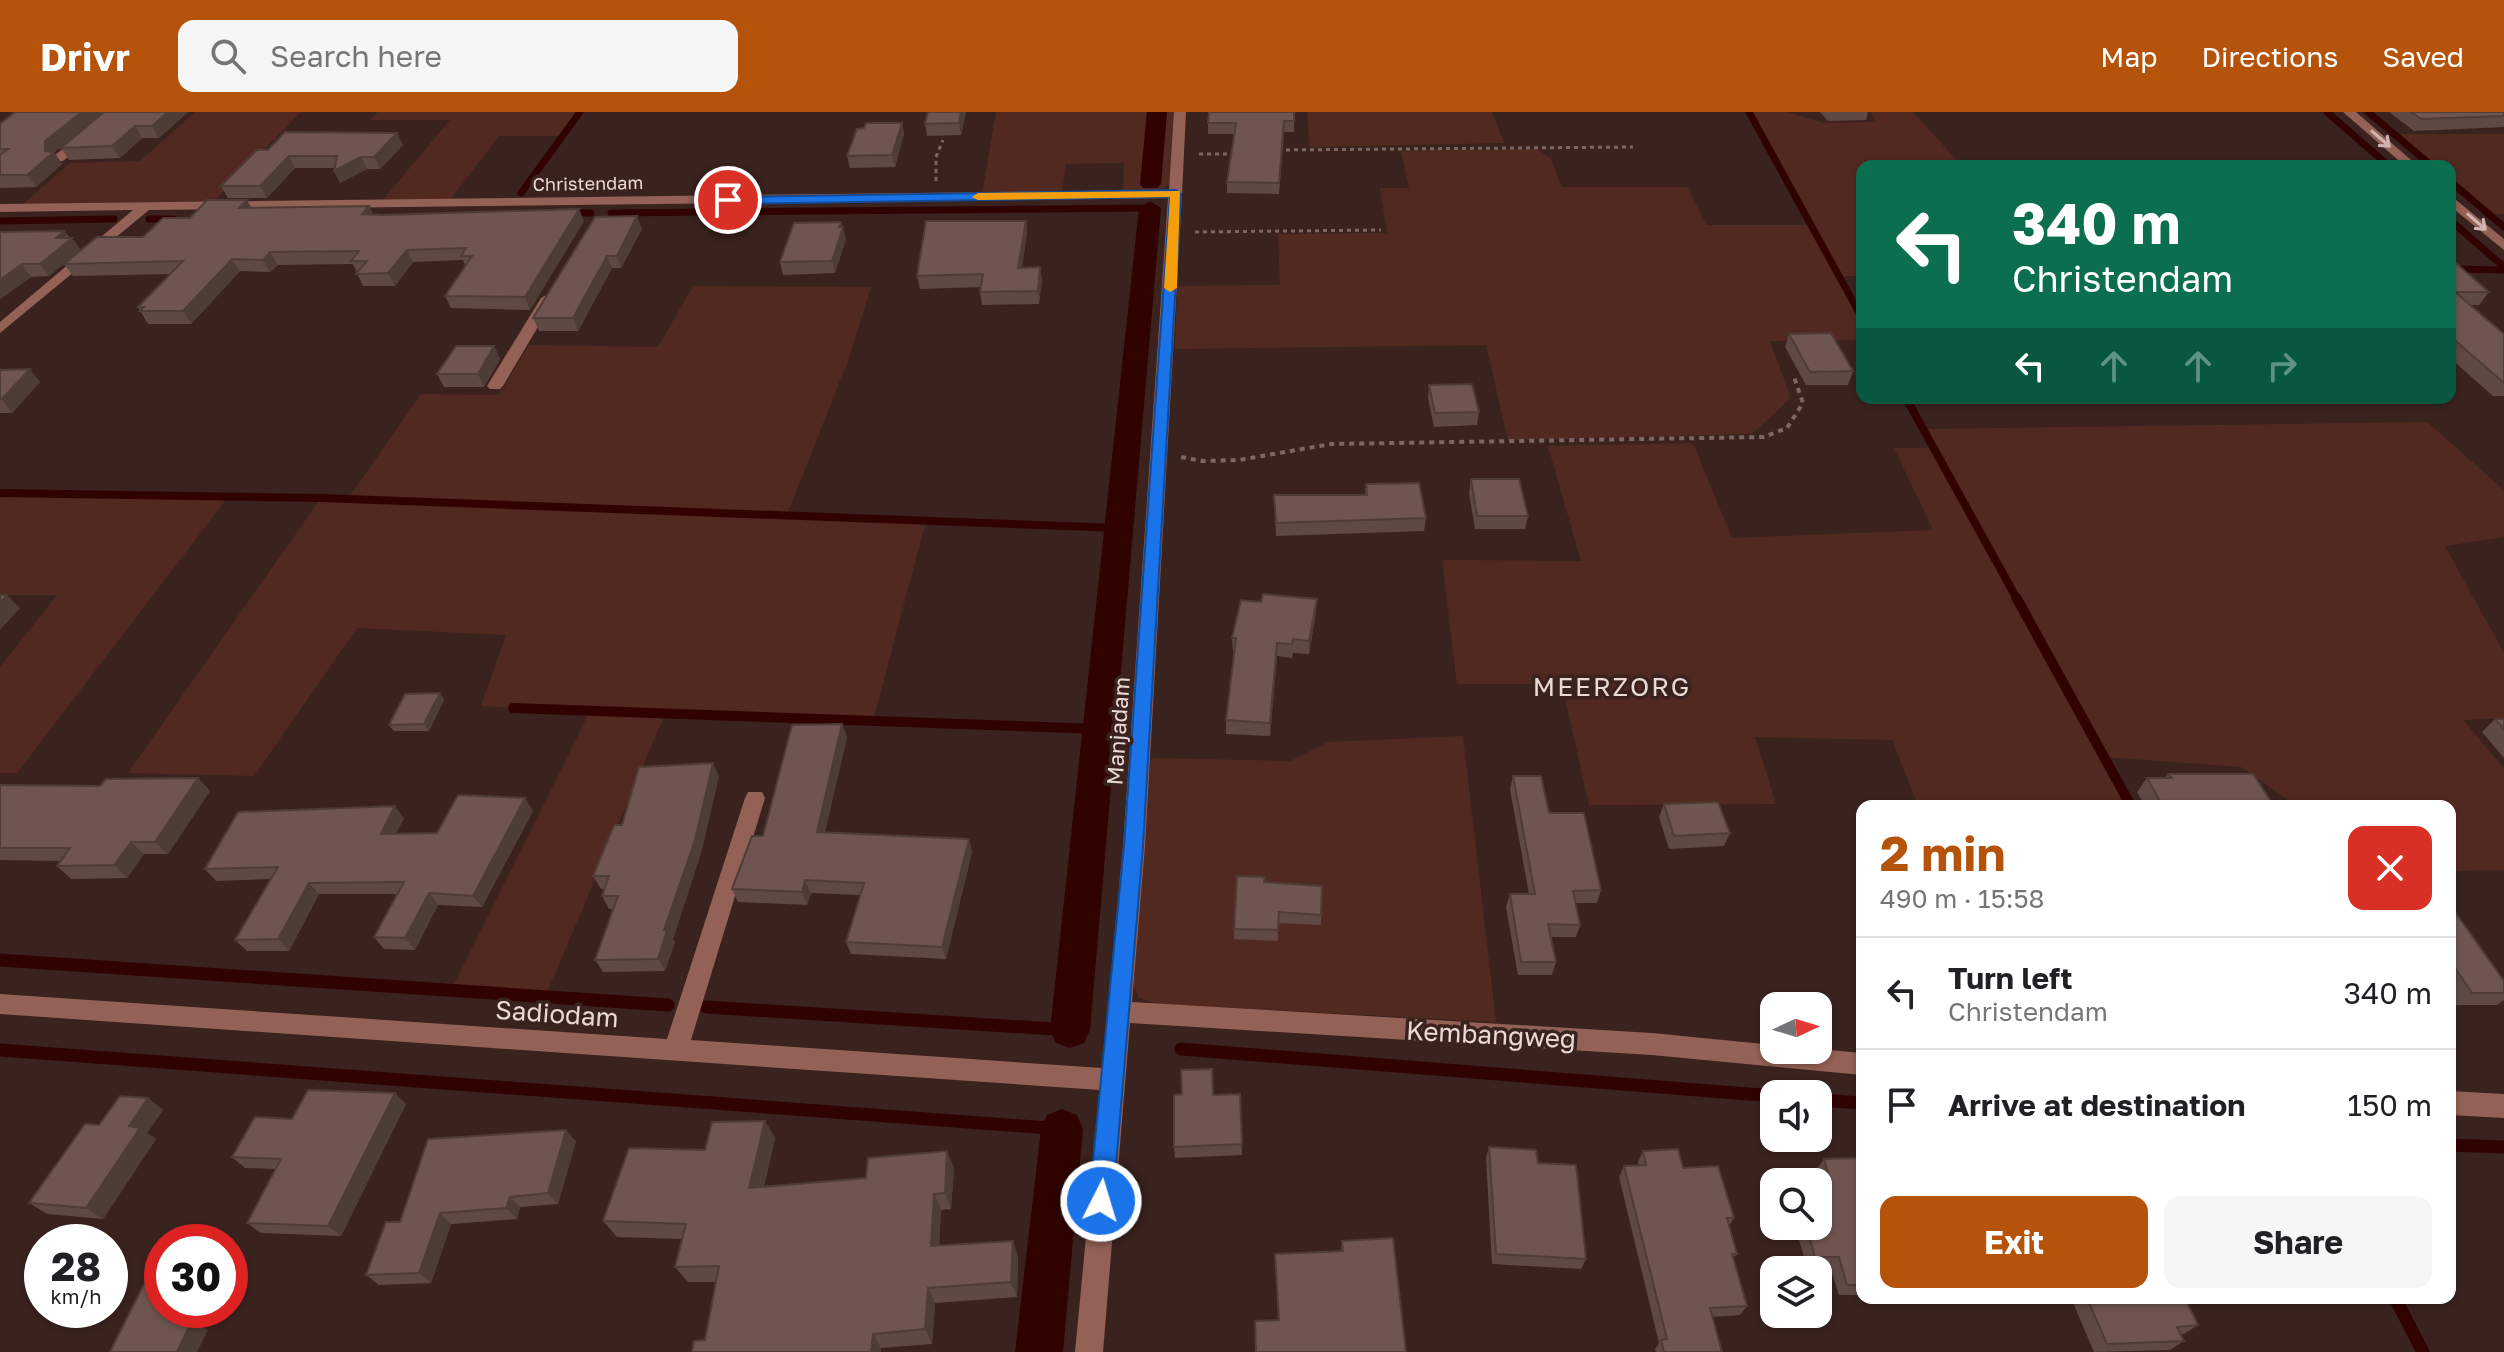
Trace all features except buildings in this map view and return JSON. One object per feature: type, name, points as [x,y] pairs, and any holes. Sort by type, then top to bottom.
[{"type":"street","points":[[59,158],[116,112]]},
{"type":"street","name":"Manjadam","points":[[1089,1352],[1111,1080],[1120,1012],[1161,452],[1180,112]]},
{"type":"street","points":[[2349,112],[2405,160]]},
{"type":"street","name":"Christendam","points":[[0,208],[602,208],[937,197],[1176,194]]},
{"type":"street","points":[[2456,204],[2504,246]]},
{"type":"street","points":[[0,329],[145,207]]},
{"type":"street","points":[[495,386],[558,281]]},
{"type":"street","points":[[676,1050],[755,798]]},
{"type":"street","name":"Sadiodam","points":[[0,1004],[1111,1080]]},
{"type":"street","name":"Kembangweg","points":[[1120,1012],[1652,1044],[1856,1063]]},
{"type":"street","points":[[2456,1103],[2504,1106]]},
{"type":"path","points":[[937,197],[934,168],[943,140]]},
{"type":"path","points":[[1273,150],[1633,147]]},
{"type":"path","points":[[1178,153],[1238,154]]},
{"type":"path","points":[[1174,233],[1381,230]]},
{"type":"path","points":[[1161,452],[1217,464],[1321,445],[1764,437],[1787,428],[1803,403],[1794,377]]},
{"type":"shaded area","points":[[195,112],[301,112],[212,203],[21,206],[70,163],[140,161]]},
{"type":"shaded area","points":[[378,112],[580,112],[562,136],[499,136],[449,201],[382,201],[450,120],[370,120]]},
{"type":"shaded area","points":[[996,112],[1147,112],[1141,184],[1143,188],[1157,188],[1161,184],[1167,112],[1175,112],[1170,183],[1161,191],[1123,192],[1124,163],[1066,164],[1062,192],[982,194]]},
{"type":"shaded area","points":[[1147,112],[1167,112],[1161,184],[1157,188],[1143,188],[1140,184]]},
{"type":"shaded area","points":[[1307,112],[1492,112],[1504,143],[1310,147]]},
{"type":"shaded area","points":[[1749,112],[1787,112],[1823,123],[1876,122],[1870,112],[1913,112],[1957,160],[1856,160],[1856,276],[1839,276],[1856,307],[1856,340],[1770,341],[1791,398],[1752,434],[1508,440],[1486,345],[1175,349],[1177,286],[1280,285],[1278,234],[1387,233],[1380,188],[1409,188],[1401,151],[1537,149],[1551,159],[1562,187],[1687,187],[1707,225],[1811,225]]},
{"type":"shaded area","points":[[2394,134],[2504,134],[2504,214],[2489,214],[2456,186],[2456,160],[2425,160]]},
{"type":"shaded area","points":[[693,286],[871,287],[849,358],[787,515],[926,521],[873,721],[665,714],[546,995],[451,990],[590,711],[481,706],[506,635],[357,628],[254,776],[128,773],[321,498],[348,499],[421,394],[499,395],[529,345],[658,347]]},
{"type":"shaded area","points":[[2427,422],[2504,490],[2504,537],[2445,546],[2504,653],[2504,718],[2463,720],[2504,768],[2504,870],[2456,871],[2456,800],[2288,800],[2241,767],[2105,757],[2128,800],[1916,800],[1892,740],[1755,737],[1776,804],[1589,805],[1562,684],[1457,684],[1442,560],[1581,561],[1548,446],[1693,443],[1732,538],[1933,530],[1894,448],[1933,448],[1923,429]]},
{"type":"shaded area","points":[[0,493],[228,497],[17,773],[0,773],[0,667],[57,595],[0,595]]},
{"type":"shaded area","points":[[1463,736],[1496,1022],[1157,1004],[1139,998],[1132,982],[1151,758],[1291,761],[1328,742]]},
{"type":"waterway","points":[[521,193],[580,112]]},
{"type":"waterway","points":[[1749,112],[1856,307]]},
{"type":"waterway","points":[[2327,112],[2382,160]]},
{"type":"waterway","points":[[2368,112],[2425,160]]},
{"type":"waterway","points":[[2456,186],[2504,227]]},
{"type":"waterway","points":[[611,213],[1150,208]]},
{"type":"waterway","points":[[1070,1030],[1150,208]]},
{"type":"waterway","points":[[569,213],[591,213]]},
{"type":"waterway","points":[[0,221],[114,219]]},
{"type":"waterway","points":[[149,219],[173,219]]},
{"type":"waterway","points":[[2456,225],[2504,267]]},
{"type":"waterway","points":[[2456,269],[2504,270]]},
{"type":"waterway","points":[[1909,404],[2017,599]]},
{"type":"waterway","points":[[0,493],[321,498],[1119,528]]},
{"type":"waterway","points":[[2016,597],[2128,800]]},
{"type":"waterway","points":[[513,708],[1099,729]]},
{"type":"waterway","points":[[0,960],[668,1005]]},
{"type":"waterway","points":[[706,1007],[1070,1030]]},
{"type":"waterway","points":[[1181,1049],[1760,1095]]},
{"type":"waterway","points":[[0,1050],[1062,1129]]},
{"type":"waterway","points":[[1832,1101],[1856,1103]]},
{"type":"waterway","points":[[1039,1352],[1062,1129]]},
{"type":"waterway","points":[[2456,1145],[2504,1147]]},
{"type":"waterway","points":[[2398,1304],[2423,1352]]},
{"type":"slow traffic","points":[[978,197],[1176,194],[1170,288]]},
{"type":"district","name":"MEERZORG","points":[[1612,687]]},
{"type":"route","points":[[728,200],[1176,194],[1134,846],[1101,1201]]}]
